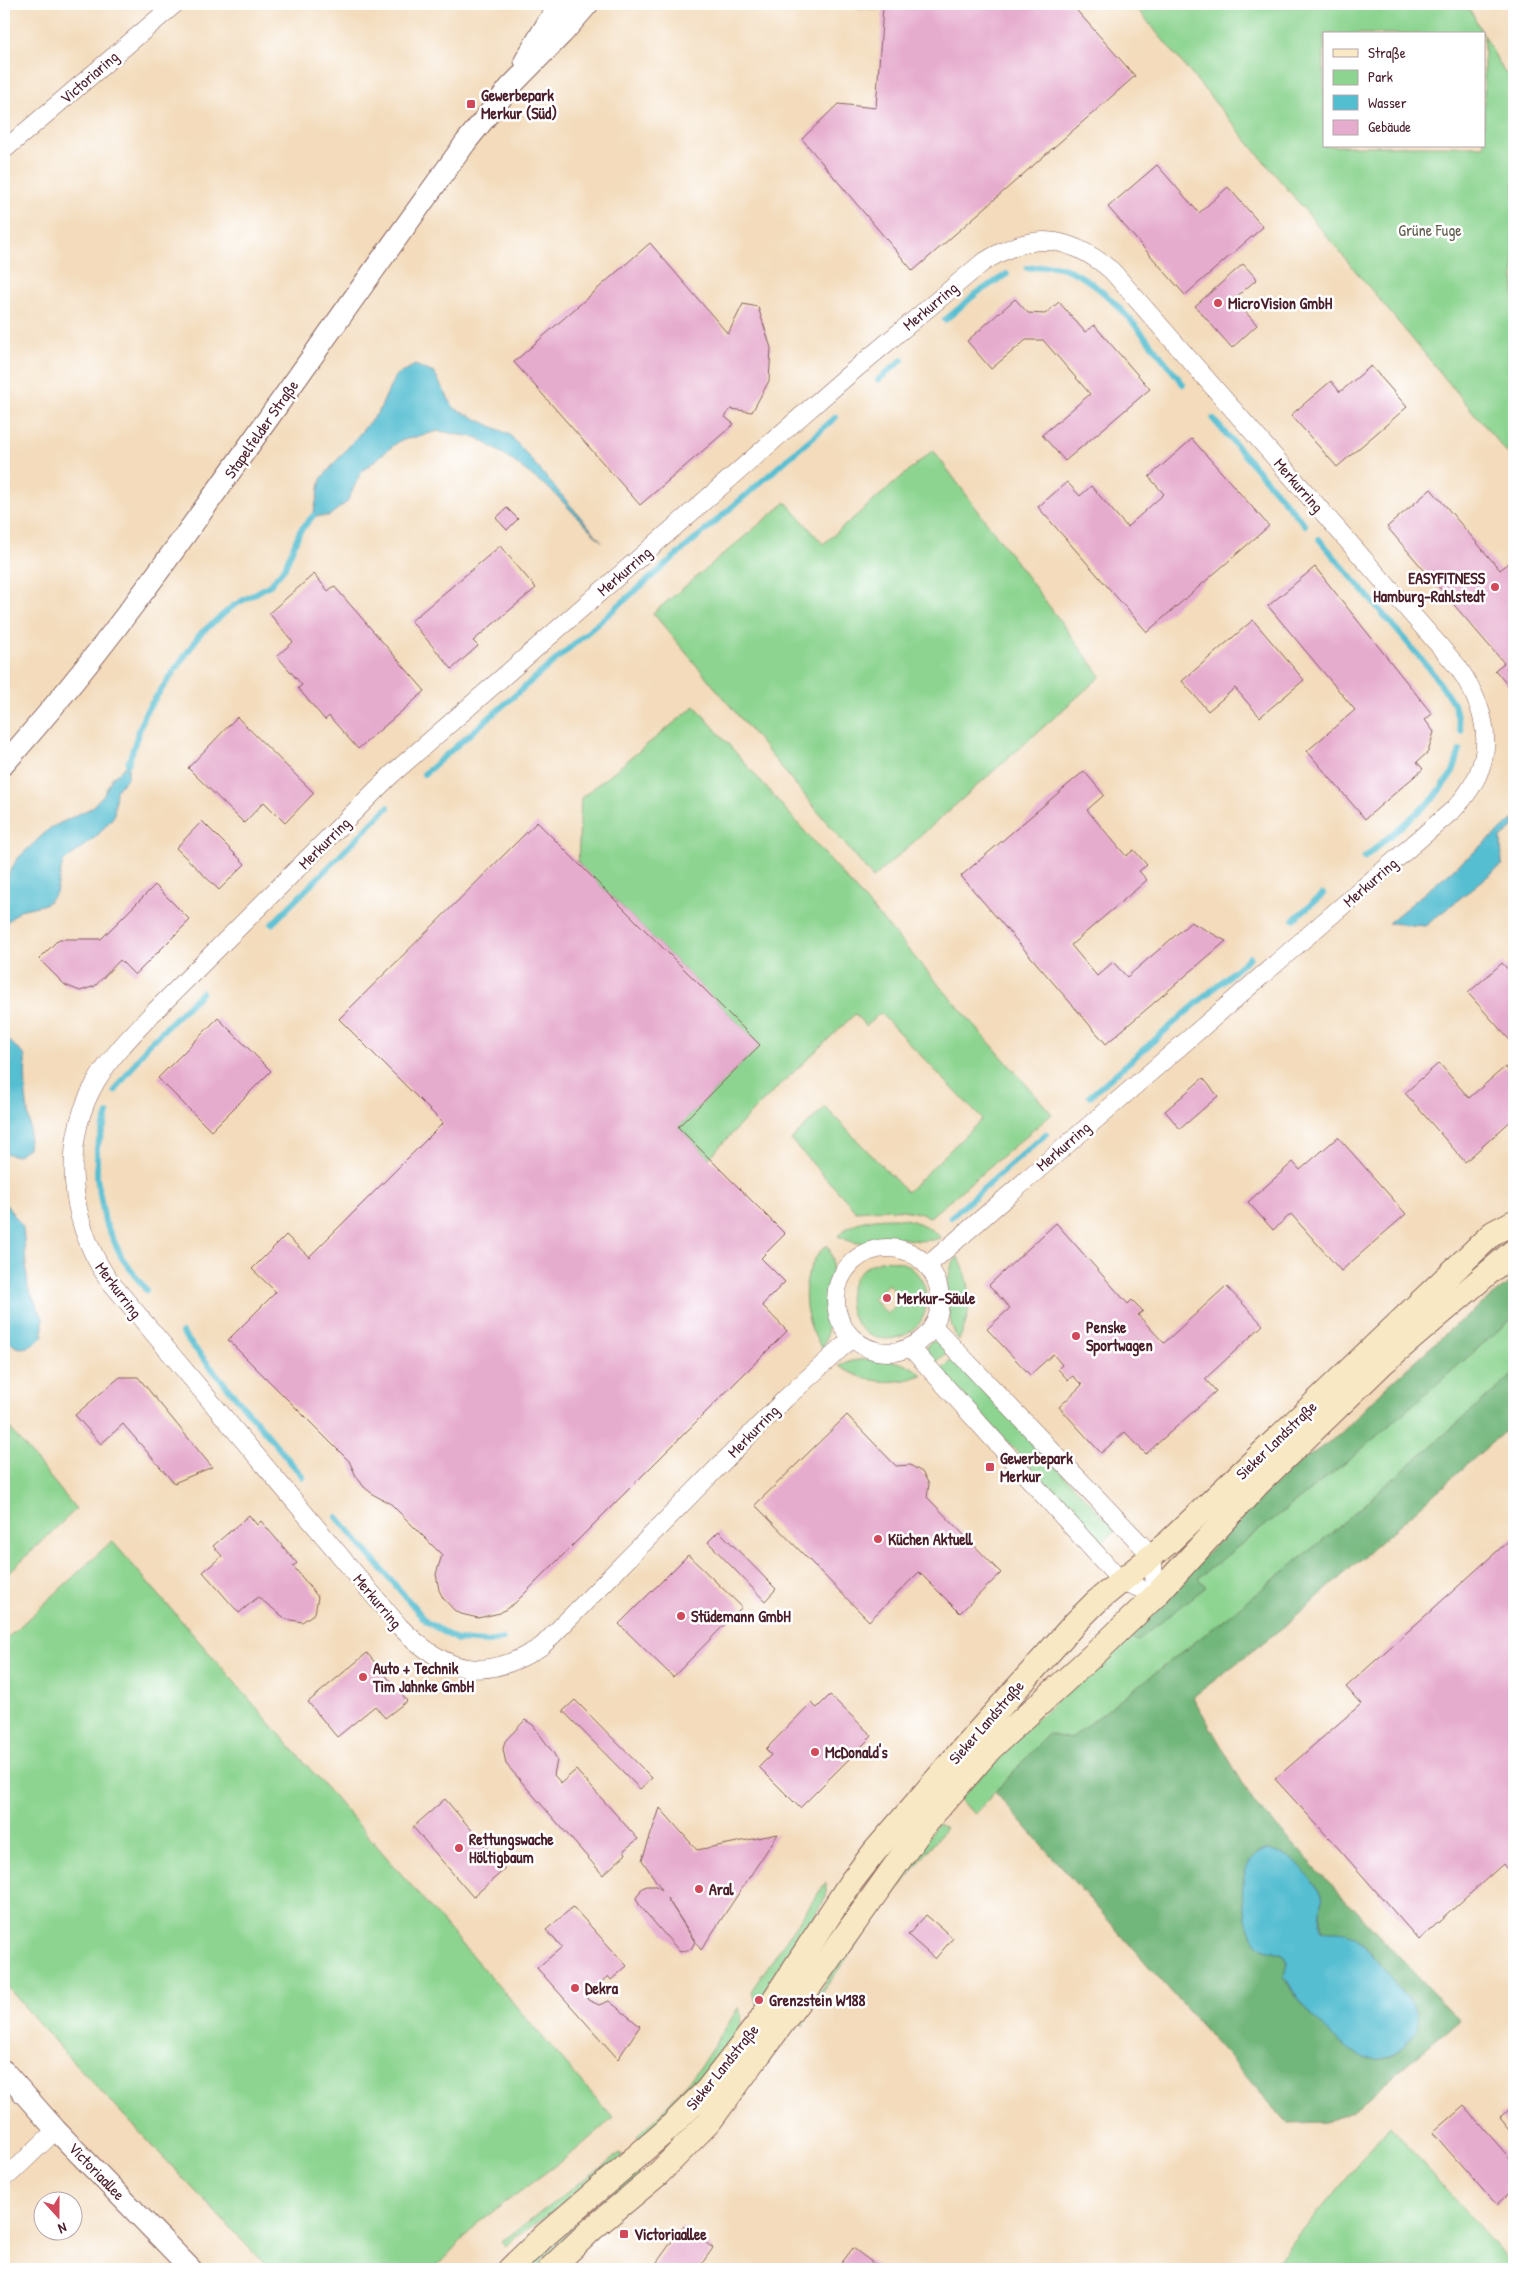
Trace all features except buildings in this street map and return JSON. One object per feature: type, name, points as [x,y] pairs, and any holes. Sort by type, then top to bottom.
[{"type":"main road","name":"Sieker Landstraße","points":[[510,2269],[667,2130],[707,2090],[758,2024],[835,1905],[875,1851],[1036,1665],[1096,1602],[1152,1556],[1493,1233],[1514,1222]]},
{"type":"main road","name":"Sieker Landstraße","points":[[550,2269],[586,2235],[658,2174],[709,2122],[807,1990],[927,1821],[968,1772],[1013,1726],[1102,1648],[1156,1594],[1258,1484],[1385,1361],[1513,1253]]},
{"type":"street","name":"Victoriaring","points":[[4,150],[175,4]]},
{"type":"street","name":"Stapelfelder Straße","points":[[510,87],[548,22],[562,4]]},
{"type":"street","name":"Stapelfelder Straße","points":[[4,764],[76,680],[136,602],[444,173],[510,87],[562,34],[588,4]]},
{"type":"street","name":"Merkurring","points":[[852,1338],[785,1399],[542,1646],[518,1660],[493,1668],[461,1667],[432,1656],[400,1627],[108,1279],[91,1251],[79,1219],[73,1178],[76,1137],[92,1090],[115,1054],[151,1015],[391,775],[846,377],[982,263],[1005,249],[1019,244],[1032,241],[1055,241],[1081,249],[1112,271],[1458,667],[1475,695],[1484,719],[1485,754],[1474,784],[1454,809],[927,1266]]},
{"type":"street","points":[[893,1248],[912,1254],[927,1266],[936,1280],[940,1297],[939,1310],[933,1326],[925,1336],[910,1347],[894,1352],[881,1352],[869,1349],[852,1338],[840,1323],[835,1300],[839,1281],[852,1262],[869,1251],[893,1248]]},
{"type":"street","points":[[910,1347],[1121,1582],[1156,1594],[1152,1556],[933,1326]]},
{"type":"street","name":"Victoriaallee","points":[[4,2072],[56,2130],[192,2269]]},
{"type":"street","points":[[10,2174],[56,2130]]},
{"type":"green space","name":"Grüne Fuge","points":[[1133,4],[1467,4],[1482,32],[1323,32],[1323,148],[1486,148],[1486,39],[1503,70],[1514,83],[1514,461]]},
{"type":"green space","points":[[933,450],[1101,676],[873,878],[653,613],[786,502],[823,544]]},
{"type":"green space","points":[[695,706],[1052,1114],[930,1217],[902,1210],[856,1211],[791,1140],[825,1107],[907,1192],[982,1119],[880,1013],[866,1026],[855,1014],[758,1106],[709,1158],[678,1127],[760,1045],[578,863],[581,798]]},
{"type":"green space","points":[[895,1218],[920,1224],[941,1238],[919,1241],[887,1238],[857,1243],[838,1236],[857,1223],[872,1219]]},
{"type":"green space","points":[[827,1245],[832,1258],[832,1270],[826,1294],[828,1328],[822,1348],[810,1323],[805,1295],[811,1268],[817,1255]]},
{"type":"green space","points":[[958,1257],[967,1277],[969,1288],[969,1309],[959,1340],[951,1323],[948,1298],[950,1273],[953,1263]]},
{"type":"green space","points":[[881,1261],[898,1262],[912,1268],[921,1279],[926,1293],[926,1307],[921,1321],[911,1331],[895,1338],[878,1338],[865,1332],[855,1321],[850,1308],[850,1293],[854,1280],[865,1268]],"holes":[[[888,1284],[902,1299],[887,1314],[873,1299]]]},
{"type":"green space","points":[[1514,1279],[1514,1317],[1349,1460],[1198,1578],[1206,1587],[1137,1641],[1129,1635],[1257,1500],[1295,1466],[1339,1435],[1383,1390],[1454,1326]]},
{"type":"green space","points":[[1514,1317],[1514,1374],[1330,1534],[1230,1615],[1070,1739],[1048,1734],[975,1814],[959,1800],[1018,1736],[1129,1635],[1206,1587],[1198,1578],[1349,1460]]},
{"type":"green space","points":[[938,1340],[949,1351],[934,1364],[926,1349],[930,1342]]},
{"type":"green space","points":[[864,1359],[903,1364],[910,1366],[922,1375],[901,1381],[880,1381],[859,1376],[839,1366],[846,1362]]},
{"type":"green space","points":[[953,1359],[1116,1530],[1102,1543],[940,1370]]},
{"type":"green space","points":[[1514,1374],[1514,1423],[1291,1621],[1193,1697],[1253,1801],[1459,2021],[1352,2111],[1325,2122],[1287,2123],[995,1792],[1048,1734],[1070,1739],[1230,1615],[1330,1534]],"holes":[[[1260,1852],[1306,1874],[1321,1896],[1321,1930],[1356,1936],[1414,2006],[1405,2043],[1388,2057],[1372,2058],[1354,2052],[1336,2039],[1305,2006],[1284,1977],[1287,1963],[1283,1954],[1261,1946],[1252,1935],[1247,1923],[1243,1896],[1247,1870],[1252,1860]]]},
{"type":"green space","points":[[4,1421],[76,1509],[4,1577]]},
{"type":"green space","points":[[112,1541],[613,2118],[576,2150],[479,2222],[434,2269],[269,2269],[63,2051],[4,1983],[4,1641]]},
{"type":"green space","points":[[937,1824],[946,1828],[886,1905],[814,2003],[803,2026],[800,2018]]},
{"type":"green space","points":[[826,1882],[826,1897],[758,2006],[751,1991]]},
{"type":"green space","points":[[739,2007],[741,2022],[736,2035],[726,2051],[682,2101],[641,2141],[637,2137],[698,2070]]},
{"type":"green space","points":[[1390,2126],[1514,2266],[1514,2269],[1270,2269]]},
{"type":"green space","points":[[620,2153],[623,2156],[573,2198],[516,2237],[506,2247],[501,2242]]},
{"type":"green space","points":[[636,2171],[640,2176],[535,2269],[530,2268],[537,2258]]},
{"type":"water","points":[[415,365],[434,373],[454,408],[510,435],[602,542],[552,491],[509,458],[478,438],[439,431],[399,441],[361,472],[347,502],[329,516],[313,516],[321,479],[379,411],[395,376]]},
{"type":"water","points":[[128,764],[128,777],[116,791],[114,816],[97,836],[63,862],[56,893],[46,904],[20,910],[4,925],[4,882],[17,859],[50,828],[91,808],[104,794],[112,778]]},
{"type":"water","points":[[1514,819],[1514,827],[1501,838],[1502,865],[1425,926],[1388,923]]},
{"type":"water","points":[[4,1035],[25,1056],[26,1096],[30,1129],[28,1148],[17,1156],[4,1153]]},
{"type":"water","points":[[4,1202],[23,1227],[28,1288],[43,1318],[43,1336],[32,1345],[24,1348],[19,1348],[11,1343],[4,1324]]},
{"type":"water","points":[[1267,1849],[1283,1855],[1299,1866],[1318,1888],[1322,1900],[1320,1925],[1322,1931],[1343,1932],[1356,1936],[1414,2006],[1417,2017],[1415,2030],[1406,2043],[1394,2054],[1380,2059],[1367,2058],[1353,2052],[1339,2042],[1312,2015],[1284,1977],[1287,1963],[1283,1954],[1261,1946],[1252,1936],[1243,1900],[1244,1876],[1248,1865],[1254,1857]]},
{"type":"waterway","points":[[1027,268],[1054,266],[1072,271],[1090,282],[1125,314],[1183,384]]},
{"type":"waterway","points":[[945,320],[977,293],[1007,274]]},
{"type":"waterway","points":[[878,380],[902,360]]},
{"type":"waterway","points":[[424,774],[836,417]]},
{"type":"waterway","points":[[1213,419],[1305,525]]},
{"type":"waterway","points":[[128,764],[145,713],[200,634],[233,606],[270,585],[285,567],[300,531],[313,516]]},
{"type":"waterway","points":[[1319,539],[1429,668],[1454,704],[1461,731]]},
{"type":"waterway","points":[[1364,858],[1433,799],[1453,772],[1460,750]]},
{"type":"waterway","points":[[272,924],[388,807]]},
{"type":"waterway","points":[[1294,919],[1323,894]]},
{"type":"waterway","points":[[1090,1096],[1250,957]]},
{"type":"waterway","points":[[115,1091],[148,1045],[202,992]]},
{"type":"waterway","points":[[108,1114],[97,1147],[97,1178],[105,1222],[122,1258],[146,1290]]},
{"type":"waterway","points":[[951,1217],[1046,1134]]},
{"type":"waterway","points":[[182,1333],[303,1477]]},
{"type":"waterway","points":[[337,1517],[427,1622],[457,1640],[488,1642],[503,1639]]},
{"type":"place","name":"Gewerbepark Merkur (Süd)","points":[[471,104]]},
{"type":"place","name":"MicroVision GmbH","points":[[1218,303]]},
{"type":"place","name":"EASYFITNESS Hamburg-Rahlstedt","points":[[1495,587]]},
{"type":"place","name":"Merkur-Säule","points":[[887,1298]]},
{"type":"place","name":"Penske Sportwagen","points":[[1076,1336]]},
{"type":"place","name":"Gewerbepark Merkur","points":[[990,1467]]},
{"type":"place","name":"Küchen Aktuell","points":[[878,1539]]},
{"type":"place","name":"Stüdemann GmbH","points":[[681,1616]]},
{"type":"place","name":"Auto + Technik Tim Jahnke GmbH","points":[[363,1677]]},
{"type":"place","name":"McDonald's","points":[[815,1752]]},
{"type":"place","name":"Rettungswache Höltigbaum","points":[[459,1848]]},
{"type":"place","name":"Aral","points":[[699,1889]]},
{"type":"place","name":"Dekra","points":[[575,1988]]},
{"type":"place","name":"Grenzstein W188","points":[[759,2000]]},
{"type":"place","name":"Victoriaallee","points":[[624,2234]]}]
